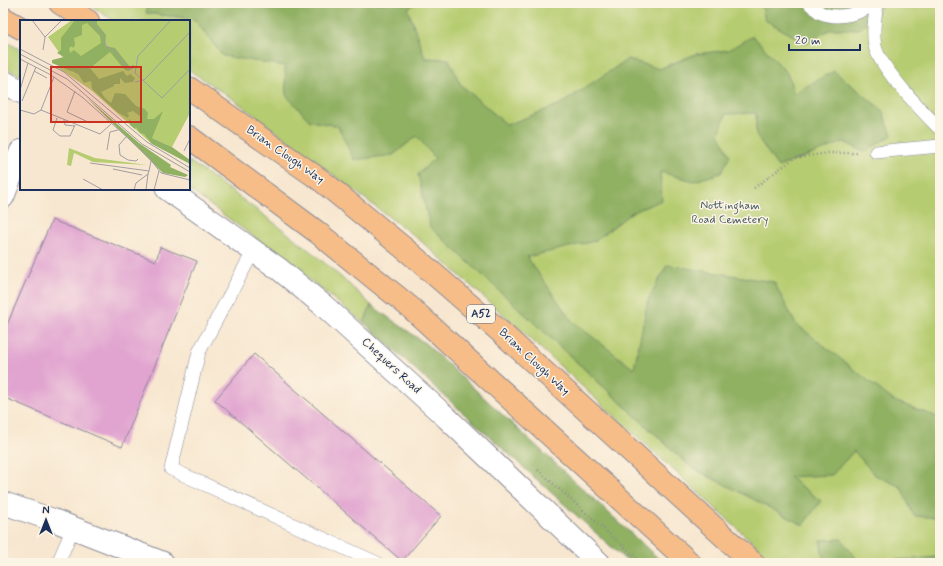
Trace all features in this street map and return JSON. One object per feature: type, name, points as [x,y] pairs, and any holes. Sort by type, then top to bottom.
[{"type":"highway","points":[[60,3],[86,20]]},
{"type":"highway","points":[[3,18],[20,27]]},
{"type":"highway","name":"Brian Clough Way","points":[[190,89],[322,181],[416,259],[503,334],[753,563]]},
{"type":"highway","points":[[190,138],[317,232],[411,308],[690,563]]},
{"type":"street","points":[[3,81],[20,91]]},
{"type":"street","points":[[3,197],[20,154]]},
{"type":"street","name":"Chequers Road","points":[[168,190],[254,250],[323,304],[448,418],[599,563]]},
{"type":"street","points":[[3,503],[72,528],[141,558],[163,563]]},
{"type":"lane","points":[[809,3],[820,13],[842,17],[867,9],[876,3]]},
{"type":"lane","points":[[876,3],[874,28],[875,46],[878,57],[916,104],[940,129]]},
{"type":"lane","points":[[876,152],[940,146]]},
{"type":"lane","points":[[254,250],[199,352],[171,469],[377,563]]},
{"type":"lane","points":[[58,563],[72,528]]},
{"type":"path","points":[[754,188],[794,158],[828,153],[876,152]]},
{"type":"green space","name":"Nottingham Road Cemetery","points":[[87,3],[148,3],[147,13],[194,19],[223,56],[205,3],[940,3],[940,563],[775,563],[524,333],[421,241],[233,99],[190,71],[190,20],[112,20]],"holes":[[[557,344],[717,481],[691,467]]]},
{"type":"green space","points":[[148,3],[416,3],[408,9],[425,58],[449,59],[460,84],[507,125],[561,104],[628,59],[659,69],[696,54],[728,50],[753,36],[787,73],[794,93],[834,71],[882,110],[892,135],[865,152],[844,142],[778,167],[756,135],[756,113],[726,114],[719,133],[730,156],[721,173],[694,181],[660,172],[662,200],[631,213],[595,241],[527,257],[572,321],[634,369],[648,300],[667,265],[774,282],[795,323],[894,401],[940,418],[940,518],[914,516],[901,487],[875,475],[854,451],[832,475],[789,477],[821,501],[803,525],[691,467],[430,227],[418,174],[435,158],[417,136],[393,155],[354,160],[338,126],[310,121],[286,95],[285,66],[223,56],[194,19],[146,13]]},
{"type":"green space","points":[[761,3],[886,3],[860,29],[831,29],[806,43],[765,20]]},
{"type":"green space","points":[[3,40],[20,49],[20,75],[3,66]]},
{"type":"green space","points":[[190,162],[283,230],[350,285],[371,305],[364,323],[272,250],[189,190]]},
{"type":"green space","points":[[371,305],[426,344],[663,563],[629,563],[364,323]]},
{"type":"green space","points":[[841,539],[860,563],[824,563],[820,540]]},
{"type":"green space","points":[[940,543],[940,563],[891,563],[894,560],[937,557]]},
{"type":"building","points":[[52,220],[156,261],[160,247],[197,261],[122,447],[3,397],[3,334]]},
{"type":"building","points":[[254,354],[441,516],[402,561],[215,400]]}]
